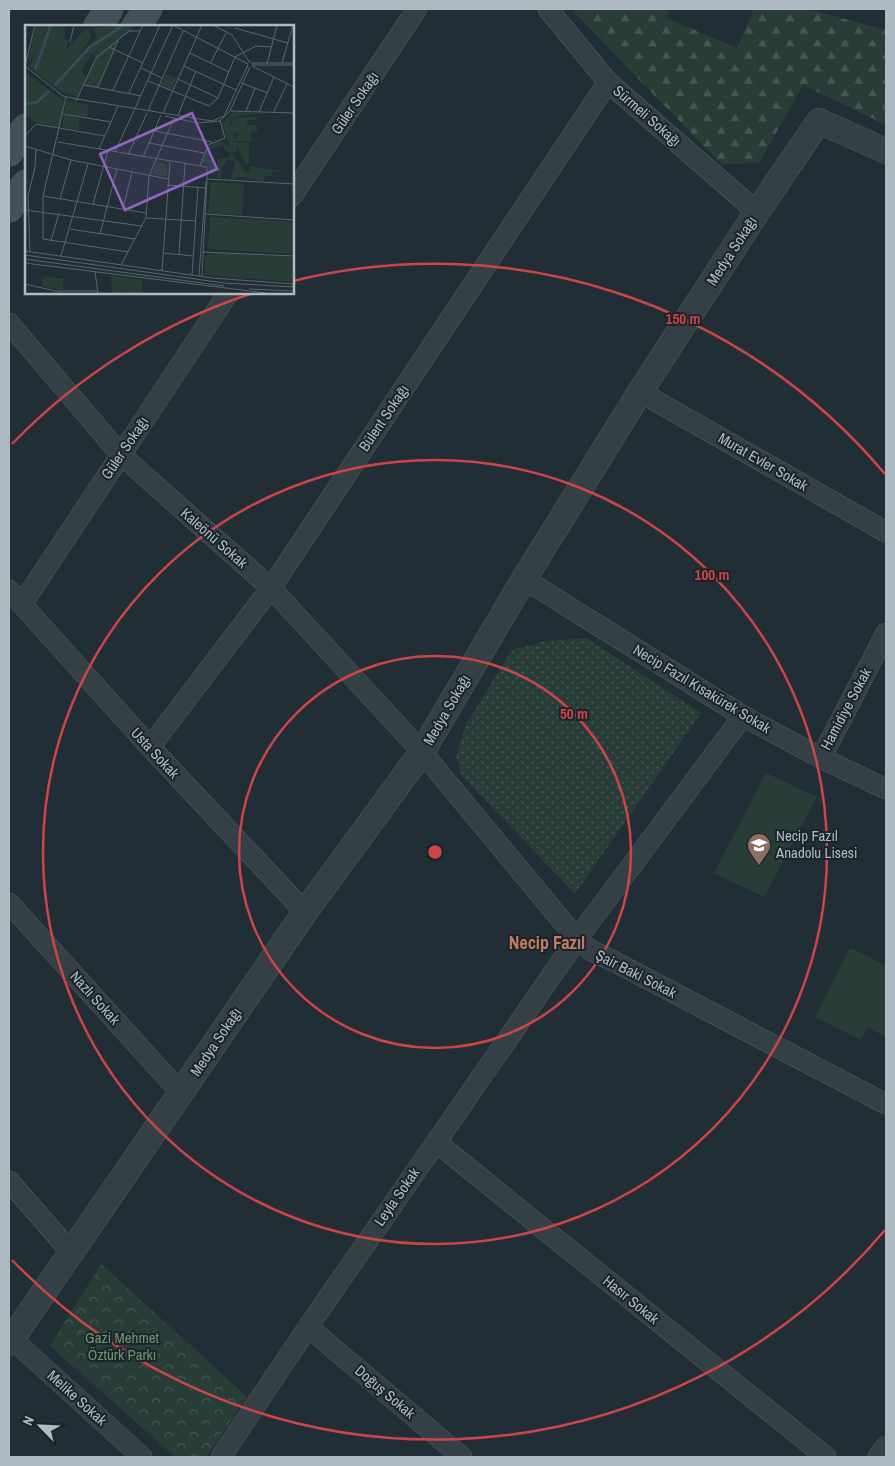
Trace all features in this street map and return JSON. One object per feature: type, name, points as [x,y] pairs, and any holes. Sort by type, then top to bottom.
[{"type":"main road","points":[[99,25],[109,9]]},
{"type":"main road","points":[[137,25],[148,9]]},
{"type":"main road","points":[[9,152],[25,129]]},
{"type":"main road","points":[[9,208],[25,185]]},
{"type":"street","name":"Güler Sokağı","points":[[294,193],[417,9]]},
{"type":"street","name":"Sürmeli Sokağı","points":[[548,9],[608,82],[757,212]]},
{"type":"street","name":"Bülent Sokağı","points":[[150,747],[271,588],[608,82]]},
{"type":"street","name":"Medya Sokağı","points":[[10,1341],[305,912],[422,752],[524,579],[640,392],[757,212],[819,121],[886,151]]},
{"type":"street","name":"Güler Sokağı","points":[[22,604],[228,294]]},
{"type":"street","name":"Kaleönü Sokak","points":[[9,323],[121,455],[271,588],[422,752]]},
{"type":"street","name":"Murat Evler Sokak","points":[[640,392],[886,532]]},
{"type":"street","name":"Necip Fazıl Kısakürek Sokak","points":[[524,579],[743,716],[821,758],[886,789]]},
{"type":"street","name":"Usta Sokak","points":[[9,590],[150,747],[305,912]]},
{"type":"street","name":"Hamidiye Sokak","points":[[821,758],[886,633]]},
{"type":"street","name":"Leyla Sokak","points":[[221,1457],[308,1327],[577,939],[743,716]]},
{"type":"street","name":"Şair Baki Sokak","points":[[422,752],[577,939],[590,950],[886,1104]]},
{"type":"street","name":"Nazlı Sokak","points":[[9,903],[181,1093]]},
{"type":"street","name":"Hasır Sokak","points":[[436,1142],[826,1457]]},
{"type":"street","points":[[9,1181],[71,1252]]},
{"type":"street","name":"Doğuş Sokak","points":[[308,1327],[462,1457]]},
{"type":"street","name":"Melike Sokak","points":[[10,1341],[142,1457]]},
{"type":"street","points":[[878,1457],[886,1446]]},
{"type":"green space","points":[[571,9],[670,9],[666,18],[737,48],[754,9],[808,9],[886,30],[886,125],[803,85],[759,163],[721,164]]},
{"type":"green space","points":[[586,638],[701,713],[575,894],[461,775],[456,755],[466,724],[512,650],[545,641]]},
{"type":"green space","points":[[766,773],[817,797],[764,897],[714,873]]},
{"type":"green space","points":[[850,947],[886,966],[886,1037],[867,1027],[861,1040],[815,1017]]},
{"type":"green space","name":"Gazi Mehmet Öztürk Parkı","points":[[101,1264],[247,1397],[206,1457],[175,1457],[50,1346]]},
{"type":"place","name":"Necip Fazıl Anadolu Lisesi","points":[[759,866]]},
{"type":"district","name":"Necip Fazıl","points":[[547,943]]}]
